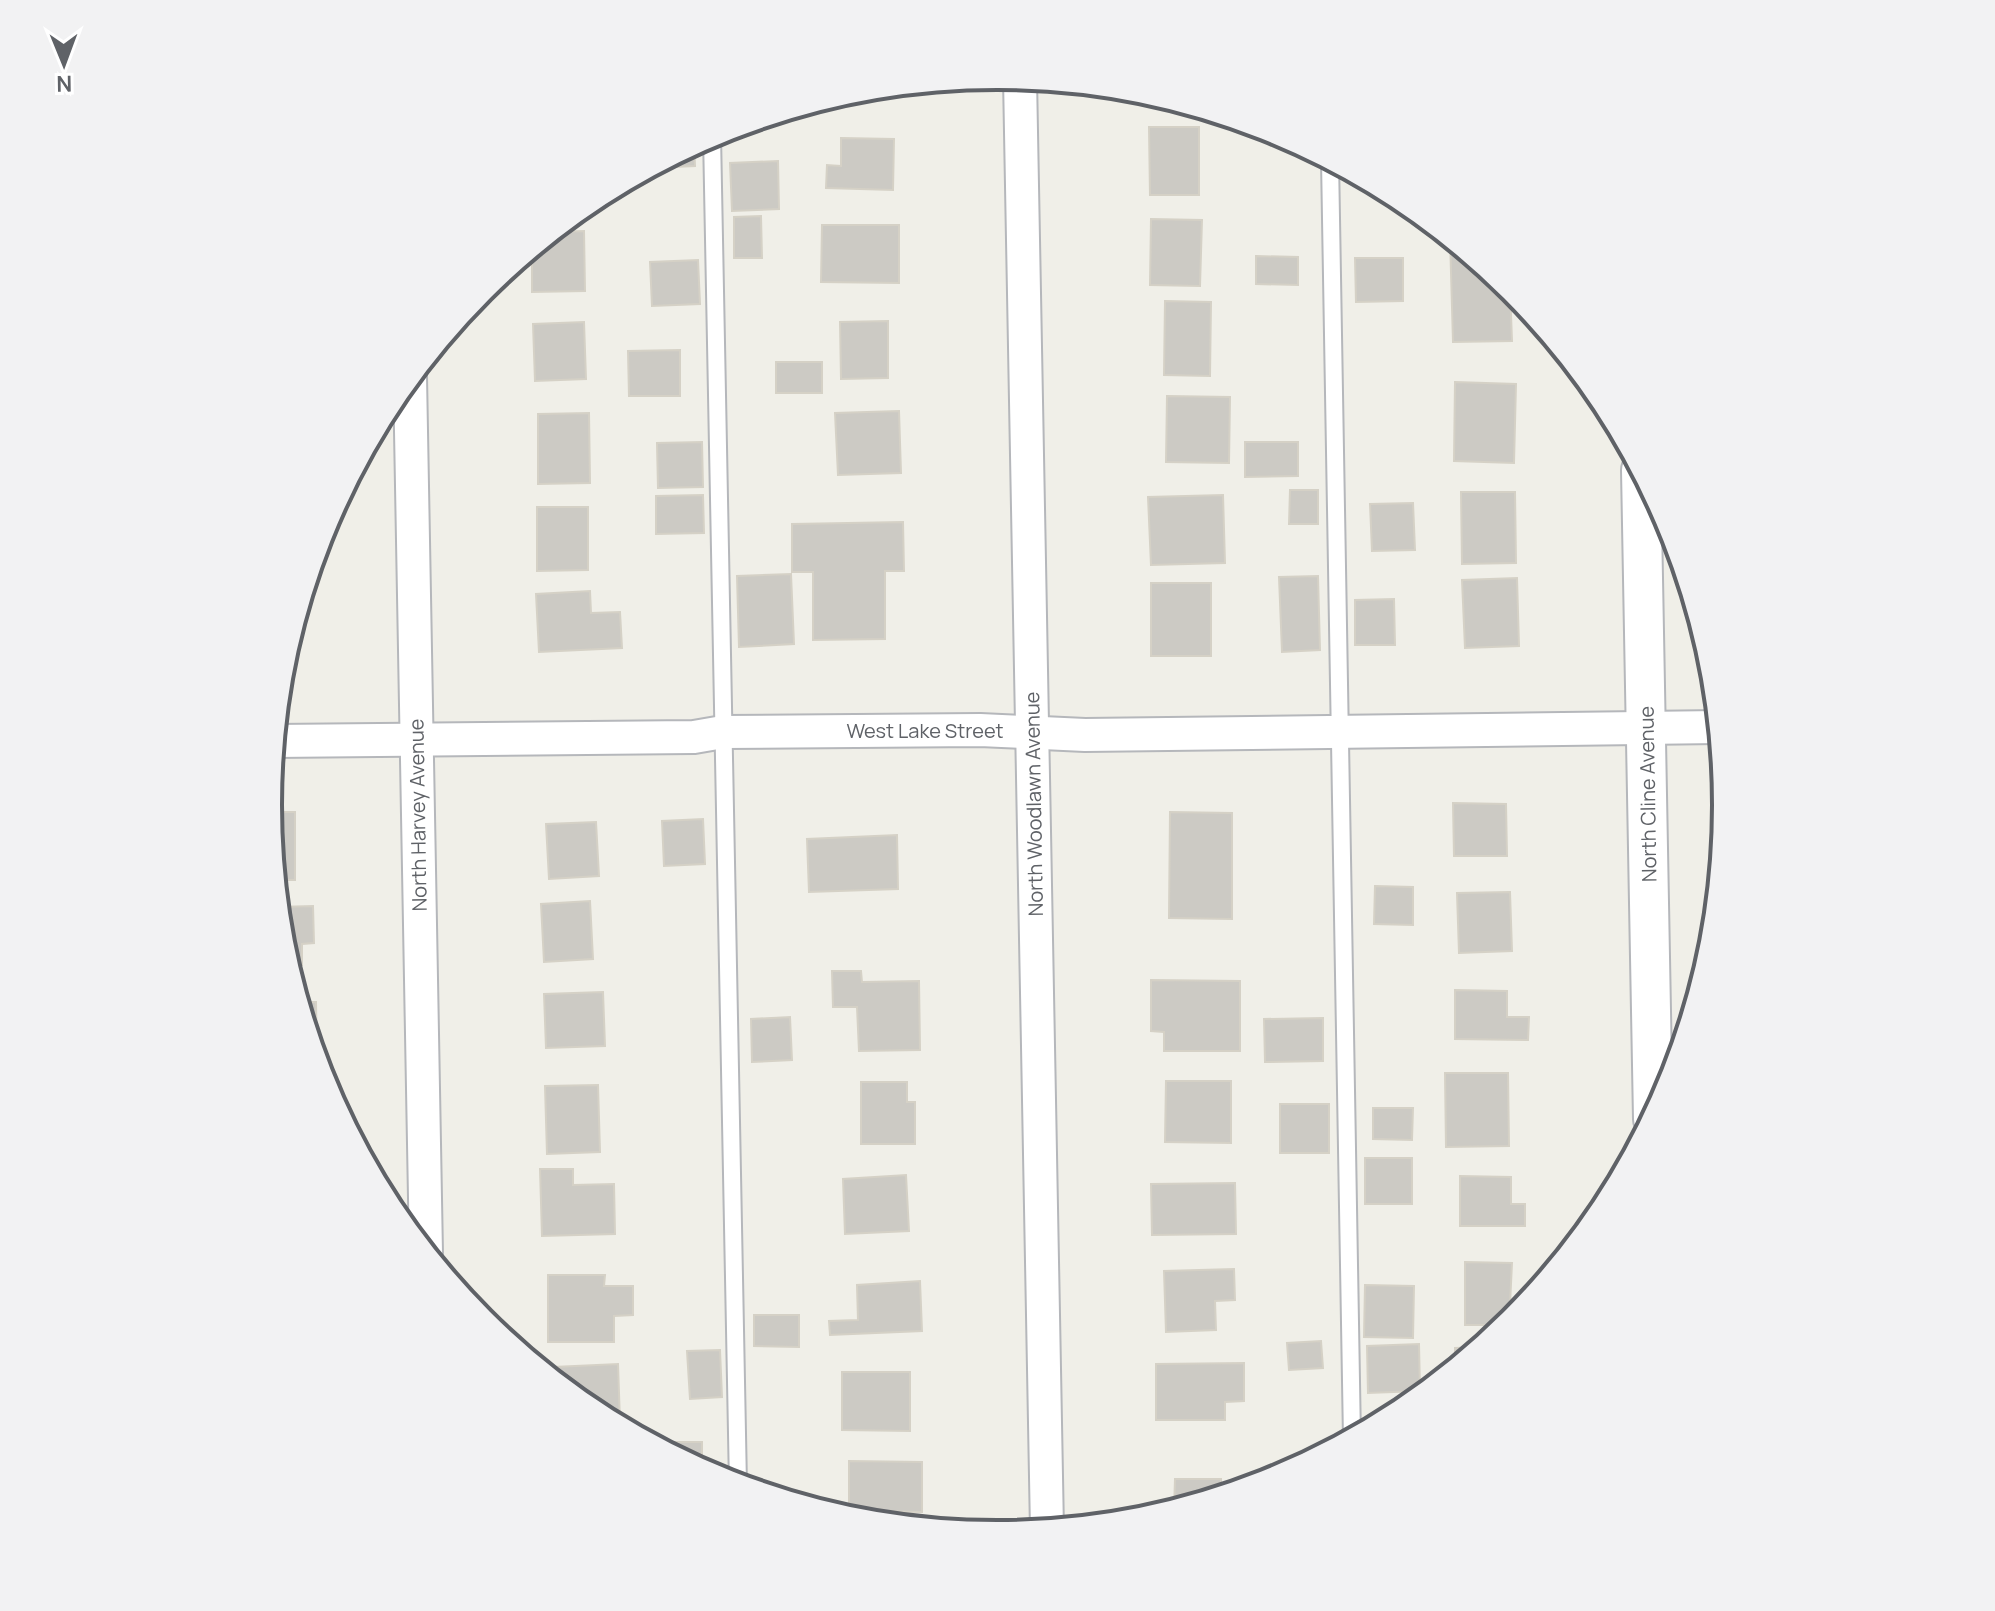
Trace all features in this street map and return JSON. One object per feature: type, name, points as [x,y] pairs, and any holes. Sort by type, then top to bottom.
[{"type":"street","name":"North Woodlawn Avenue","points":[[1020,91],[1047,1519]]},
{"type":"street","name":"North Harvey Avenue","points":[[410,398],[426,1235]]},
{"type":"street","name":"North Cline Avenue","points":[[1641,494],[1653,1093]]},
{"type":"street","name":"West Lake Street","points":[[286,741],[694,737],[723,732],[1033,732],[1085,735],[1708,727]]},
{"type":"lane","points":[[712,149],[738,1472]]},
{"type":"lane","points":[[1330,173],[1352,1427]]},
{"type":"building","points":[[1149,127],[1199,127],[1199,195],[1150,195]]},
{"type":"building","points":[[841,138],[894,139],[893,190],[826,188],[827,165],[841,166]]},
{"type":"building","points":[[695,158],[695,166],[676,167]]},
{"type":"building","points":[[778,161],[779,209],[732,211],[730,163]]},
{"type":"building","points":[[761,216],[762,258],[734,258],[734,217]]},
{"type":"building","points":[[1151,219],[1202,220],[1200,286],[1150,285]]},
{"type":"building","points":[[822,225],[899,225],[899,283],[821,282]]},
{"type":"building","points":[[571,231],[584,231],[585,291],[532,292],[532,263]]},
{"type":"building","points":[[1450,253],[1511,308],[1512,341],[1453,342]]},
{"type":"building","points":[[1256,256],[1298,257],[1298,285],[1256,284]]},
{"type":"building","points":[[1355,258],[1403,258],[1403,301],[1356,302]]},
{"type":"building","points":[[698,260],[700,304],[652,306],[650,262]]},
{"type":"building","points":[[1165,301],[1211,302],[1210,376],[1164,375]]},
{"type":"building","points":[[888,321],[888,378],[841,379],[840,322]]},
{"type":"building","points":[[584,322],[586,379],[535,381],[533,324]]},
{"type":"building","points":[[680,350],[680,396],[629,396],[628,351]]},
{"type":"building","points":[[776,362],[822,362],[822,393],[776,393]]},
{"type":"building","points":[[1455,382],[1516,384],[1514,463],[1454,461]]},
{"type":"building","points":[[1167,396],[1230,397],[1229,463],[1166,462]]},
{"type":"building","points":[[899,411],[901,473],[838,475],[835,413]]},
{"type":"building","points":[[589,413],[590,483],[538,484],[538,414]]},
{"type":"building","points":[[702,442],[703,487],[658,488],[657,443]]},
{"type":"building","points":[[1245,442],[1298,442],[1298,476],[1245,477]]},
{"type":"building","points":[[1290,490],[1318,490],[1318,524],[1289,524]]},
{"type":"building","points":[[1461,492],[1515,492],[1516,563],[1462,564]]},
{"type":"building","points":[[703,495],[704,533],[656,534],[656,496]]},
{"type":"building","points":[[1223,495],[1225,563],[1151,565],[1148,497]]},
{"type":"building","points":[[1413,503],[1415,550],[1372,551],[1370,504]]},
{"type":"building","points":[[537,507],[588,507],[588,570],[537,571]]},
{"type":"building","points":[[903,522],[904,571],[885,571],[885,639],[813,640],[813,572],[792,572],[792,524]]},
{"type":"building","points":[[791,574],[794,644],[739,647],[737,576]]},
{"type":"building","points":[[1318,576],[1320,650],[1282,652],[1279,577]]},
{"type":"building","points":[[1517,578],[1519,646],[1465,648],[1462,580]]},
{"type":"building","points":[[1151,583],[1211,583],[1211,656],[1151,656]]},
{"type":"building","points":[[590,591],[591,613],[620,612],[622,648],[539,652],[536,594]]},
{"type":"building","points":[[1394,599],[1395,645],[1355,645],[1355,600]]},
{"type":"building","points":[[1453,803],[1506,804],[1507,856],[1454,856]]},
{"type":"building","points":[[282,812],[295,812],[295,880],[286,880]]},
{"type":"building","points":[[1170,812],[1232,813],[1232,919],[1169,918]]},
{"type":"building","points":[[703,819],[705,864],[664,866],[662,821]]},
{"type":"building","points":[[596,822],[599,876],[549,879],[546,824]]},
{"type":"building","points":[[897,835],[898,889],[809,892],[807,839]]},
{"type":"building","points":[[1375,886],[1413,887],[1413,925],[1374,924]]},
{"type":"building","points":[[1510,892],[1512,951],[1459,953],[1457,893]]},
{"type":"building","points":[[590,901],[593,959],[544,962],[541,904]]},
{"type":"building","points":[[313,906],[314,943],[302,944],[302,965],[296,945],[289,907]]},
{"type":"building","points":[[832,971],[861,971],[862,982],[919,981],[920,1050],[859,1051],[857,1007],[833,1007]]},
{"type":"building","points":[[1151,980],[1240,981],[1240,1051],[1164,1051],[1164,1032],[1151,1031]]},
{"type":"building","points":[[1455,990],[1507,991],[1507,1017],[1529,1017],[1528,1040],[1455,1039]]},
{"type":"building","points":[[603,992],[605,1046],[546,1048],[544,994]]},
{"type":"building","points":[[310,1002],[316,1002],[316,1024]]},
{"type":"building","points":[[790,1017],[792,1060],[752,1062],[751,1019]]},
{"type":"building","points":[[1323,1018],[1323,1061],[1265,1062],[1264,1019]]},
{"type":"building","points":[[1445,1073],[1508,1073],[1509,1146],[1446,1147]]},
{"type":"building","points":[[1166,1081],[1231,1081],[1231,1143],[1165,1142]]},
{"type":"building","points":[[861,1082],[907,1082],[907,1102],[915,1102],[915,1144],[861,1144]]},
{"type":"building","points":[[598,1085],[600,1152],[547,1154],[545,1086]]},
{"type":"building","points":[[1280,1104],[1329,1104],[1329,1153],[1280,1153]]},
{"type":"building","points":[[1373,1108],[1413,1108],[1412,1140],[1373,1139]]},
{"type":"building","points":[[1365,1158],[1412,1158],[1412,1204],[1365,1204]]},
{"type":"building","points":[[540,1169],[573,1169],[573,1185],[614,1184],[615,1234],[542,1236]]},
{"type":"building","points":[[906,1175],[909,1231],[845,1234],[843,1179]]},
{"type":"building","points":[[1460,1176],[1511,1177],[1511,1204],[1525,1204],[1525,1226],[1460,1226]]},
{"type":"building","points":[[1235,1183],[1236,1234],[1152,1235],[1151,1184]]},
{"type":"building","points":[[1465,1262],[1512,1263],[1510,1304],[1488,1325],[1465,1325]]},
{"type":"building","points":[[1234,1269],[1235,1300],[1215,1301],[1216,1330],[1166,1332],[1164,1271]]},
{"type":"building","points":[[548,1275],[605,1275],[604,1286],[633,1286],[633,1315],[614,1316],[614,1342],[548,1342]]},
{"type":"building","points":[[920,1281],[922,1331],[830,1335],[829,1321],[858,1320],[857,1285]]},
{"type":"building","points":[[1365,1285],[1414,1286],[1413,1338],[1364,1337]]},
{"type":"building","points":[[754,1315],[799,1315],[799,1347],[754,1346]]},
{"type":"building","points":[[1321,1341],[1323,1368],[1289,1370],[1287,1343]]},
{"type":"building","points":[[1419,1344],[1420,1382],[1407,1392],[1368,1393],[1367,1346]]},
{"type":"building","points":[[720,1350],[722,1397],[690,1399],[687,1351]]},
{"type":"building","points":[[1244,1363],[1244,1401],[1225,1402],[1225,1420],[1156,1420],[1156,1364]]},
{"type":"building","points":[[618,1364],[620,1412],[600,1400],[555,1367]]},
{"type":"building","points":[[842,1372],[910,1372],[910,1431],[842,1430]]},
{"type":"building","points":[[672,1442],[702,1442],[702,1457]]},
{"type":"building","points":[[849,1461],[922,1462],[922,1512],[884,1511],[849,1505]]},
{"type":"building","points":[[1175,1479],[1221,1479],[1221,1485],[1174,1499]]}]
